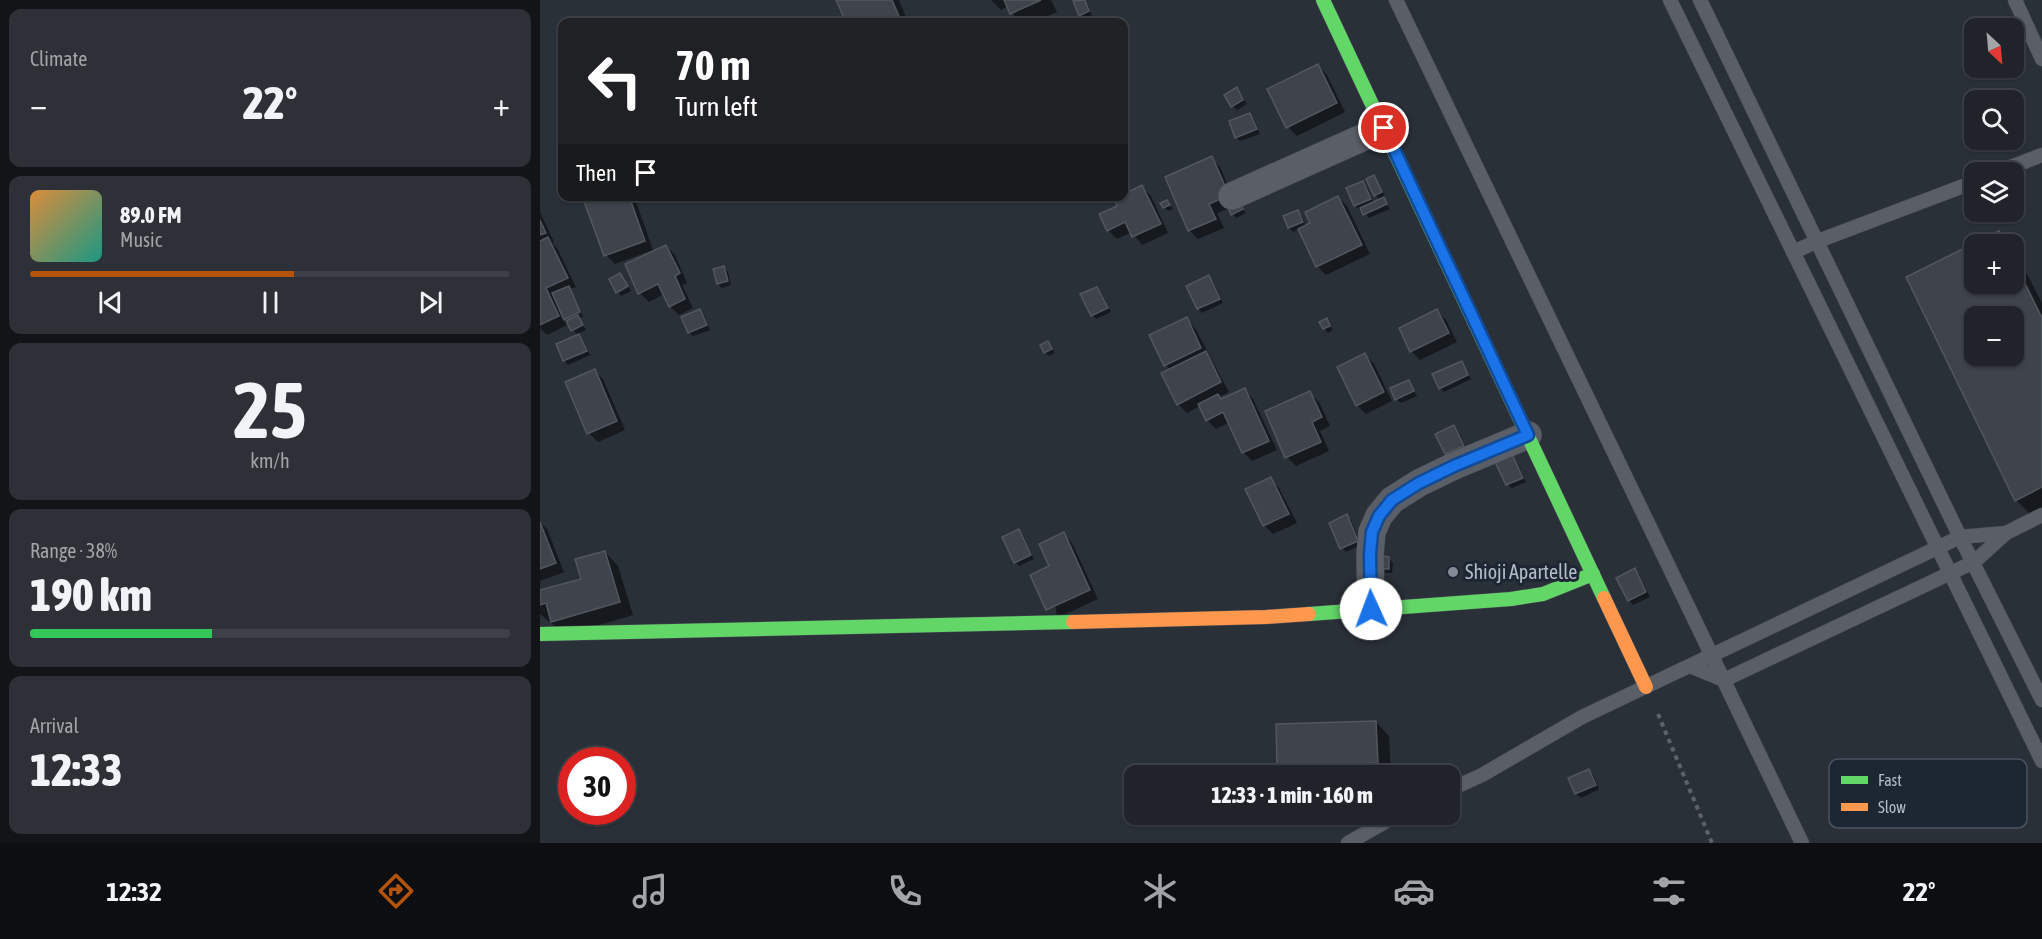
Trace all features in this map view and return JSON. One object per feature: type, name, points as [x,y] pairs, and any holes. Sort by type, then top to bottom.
[{"type":"street","points":[[1323,0],[1646,687]]},
{"type":"street","points":[[1232,196],[1384,128]]},
{"type":"street","points":[[1371,609],[1372,532],[1379,516],[1392,500],[1419,483],[1528,435]]},
{"type":"street","points":[[540,634],[1266,617],[1511,599],[1543,594],[1593,574]]},
{"type":"lane","points":[[1396,0],[1802,843]]},
{"type":"lane","points":[[1670,0],[2042,760]]},
{"type":"lane","points":[[1700,0],[1960,537],[2042,700]]},
{"type":"lane","points":[[2015,0],[2042,59]]},
{"type":"lane","points":[[2024,162],[2042,155]]},
{"type":"lane","points":[[1793,252],[1818,240],[1964,186]]},
{"type":"lane","points":[[1690,666],[1724,680],[1974,562],[2006,533],[2042,515]]},
{"type":"lane","points":[[1460,785],[1482,775],[1582,717],[1960,537],[2006,533]]},
{"type":"lane","points":[[1348,843],[1380,825]]},
{"type":"path","points":[[1646,687],[1712,843]]},
{"type":"building","points":[[836,0],[892,0],[900,18],[844,18]]},
{"type":"building","points":[[1004,0],[1041,0],[1010,14]]},
{"type":"building","points":[[1085,0],[1089,11],[1079,16],[1073,1]]},
{"type":"building","points":[[1318,64],[1337,103],[1286,128],[1267,89]]},
{"type":"building","points":[[1237,87],[1243,100],[1231,107],[1224,95]]},
{"type":"building","points":[[1250,113],[1257,129],[1235,138],[1229,121]]},
{"type":"building","points":[[1212,156],[1229,195],[1209,204],[1216,219],[1188,231],[1165,177]]},
{"type":"building","points":[[1374,175],[1382,192],[1374,196],[1366,179]]},
{"type":"building","points":[[1363,181],[1371,199],[1354,206],[1346,188]]},
{"type":"building","points":[[1142,185],[1161,224],[1132,237],[1125,222],[1107,231],[1099,214],[1117,206],[1115,201],[1128,201],[1128,192]]},
{"type":"building","points":[[1338,196],[1362,245],[1316,267],[1298,229],[1310,223],[1305,212]]},
{"type":"building","points":[[1384,197],[1387,204],[1363,215],[1360,208]]},
{"type":"building","points":[[1167,200],[1170,205],[1163,208],[1160,203]]},
{"type":"building","points":[[584,201],[631,201],[645,241],[604,256]]},
{"type":"building","points":[[1240,203],[1243,209],[1231,215],[1228,208]]},
{"type":"building","points":[[1298,210],[1303,222],[1288,228],[1283,216]]},
{"type":"building","points":[[540,220],[546,233],[540,235]]},
{"type":"building","points":[[548,237],[568,278],[546,288],[559,316],[540,325],[540,241]]},
{"type":"building","points":[[666,245],[680,273],[675,276],[685,299],[669,307],[658,284],[638,294],[625,264]]},
{"type":"building","points":[[1964,248],[1964,294],[2024,294],[2024,281],[2042,318],[2042,487],[2015,501],[1906,277]]},
{"type":"building","points":[[724,266],[728,281],[717,284],[713,269]]},
{"type":"building","points":[[620,273],[628,286],[616,293],[609,279]]},
{"type":"building","points":[[1209,275],[1220,299],[1197,309],[1186,286]]},
{"type":"building","points":[[569,286],[580,312],[564,320],[552,293]]},
{"type":"building","points":[[1097,287],[1108,308],[1091,316],[1080,294]]},
{"type":"building","points":[[700,309],[707,325],[688,333],[681,317]]},
{"type":"building","points":[[1437,309],[1449,333],[1410,352],[1399,328]]},
{"type":"building","points":[[578,315],[583,325],[571,331],[566,321]]},
{"type":"building","points":[[1187,317],[1201,348],[1164,366],[1149,335]]},
{"type":"building","points":[[1327,318],[1330,326],[1323,329],[1319,322]]},
{"type":"building","points":[[579,334],[587,351],[563,361],[556,344]]},
{"type":"building","points":[[1048,341],[1052,349],[1044,353],[1040,345]]},
{"type":"building","points":[[1206,351],[1221,382],[1177,405],[1161,373]]},
{"type":"building","points":[[1365,353],[1384,392],[1356,406],[1337,367]]},
{"type":"building","points":[[1462,361],[1468,375],[1439,389],[1432,374]]},
{"type":"building","points":[[595,369],[617,421],[587,434],[565,382]]},
{"type":"building","points":[[1409,380],[1414,391],[1395,400],[1390,388]]},
{"type":"building","points":[[1245,388],[1269,441],[1242,453],[1223,412],[1206,421],[1198,404],[1218,394],[1221,399]]},
{"type":"building","points":[[1310,391],[1322,417],[1312,422],[1321,442],[1285,458],[1265,411]]},
{"type":"building","points":[[1454,425],[1464,446],[1445,454],[1435,434]]},
{"type":"building","points":[[1512,454],[1523,478],[1506,485],[1495,462]]},
{"type":"building","points":[[1271,477],[1289,514],[1263,526],[1245,489]]},
{"type":"building","points":[[1347,514],[1358,541],[1340,549],[1329,523]]},
{"type":"building","points":[[540,522],[556,563],[540,569]]},
{"type":"building","points":[[1019,529],[1031,555],[1014,563],[1002,537]]},
{"type":"building","points":[[1064,532],[1090,590],[1046,610],[1030,575],[1049,566],[1039,544]]},
{"type":"building","points":[[605,551],[620,602],[551,622],[546,603],[540,605],[540,590],[581,579],[575,559]]},
{"type":"building","points":[[1381,556],[1389,557],[1389,569],[1380,569]]},
{"type":"building","points":[[1635,568],[1646,592],[1628,601],[1616,578]]},
{"type":"building","points":[[1377,585],[1390,585],[1391,592],[1377,593]]},
{"type":"building","points":[[1376,721],[1378,763],[1277,765],[1276,724]]},
{"type":"building","points":[[1589,769],[1596,785],[1575,794],[1568,778]]},
{"type":"traffic: fast","points":[[1323,0],[1604,598]]},
{"type":"traffic: fast","points":[[1309,614],[1511,599],[1543,594],[1593,574]]},
{"type":"traffic: fast","points":[[540,634],[1073,622]]},
{"type":"traffic: slow","points":[[1604,598],[1646,687]]},
{"type":"traffic: slow","points":[[1073,622],[1309,614]]},
{"type":"place","name":"Shioji Apartelle","points":[[1453,572]]},
{"type":"route","points":[[1371,609],[1372,532],[1379,516],[1392,500],[1419,483],[1454,466],[1528,435],[1384,128]]}]
